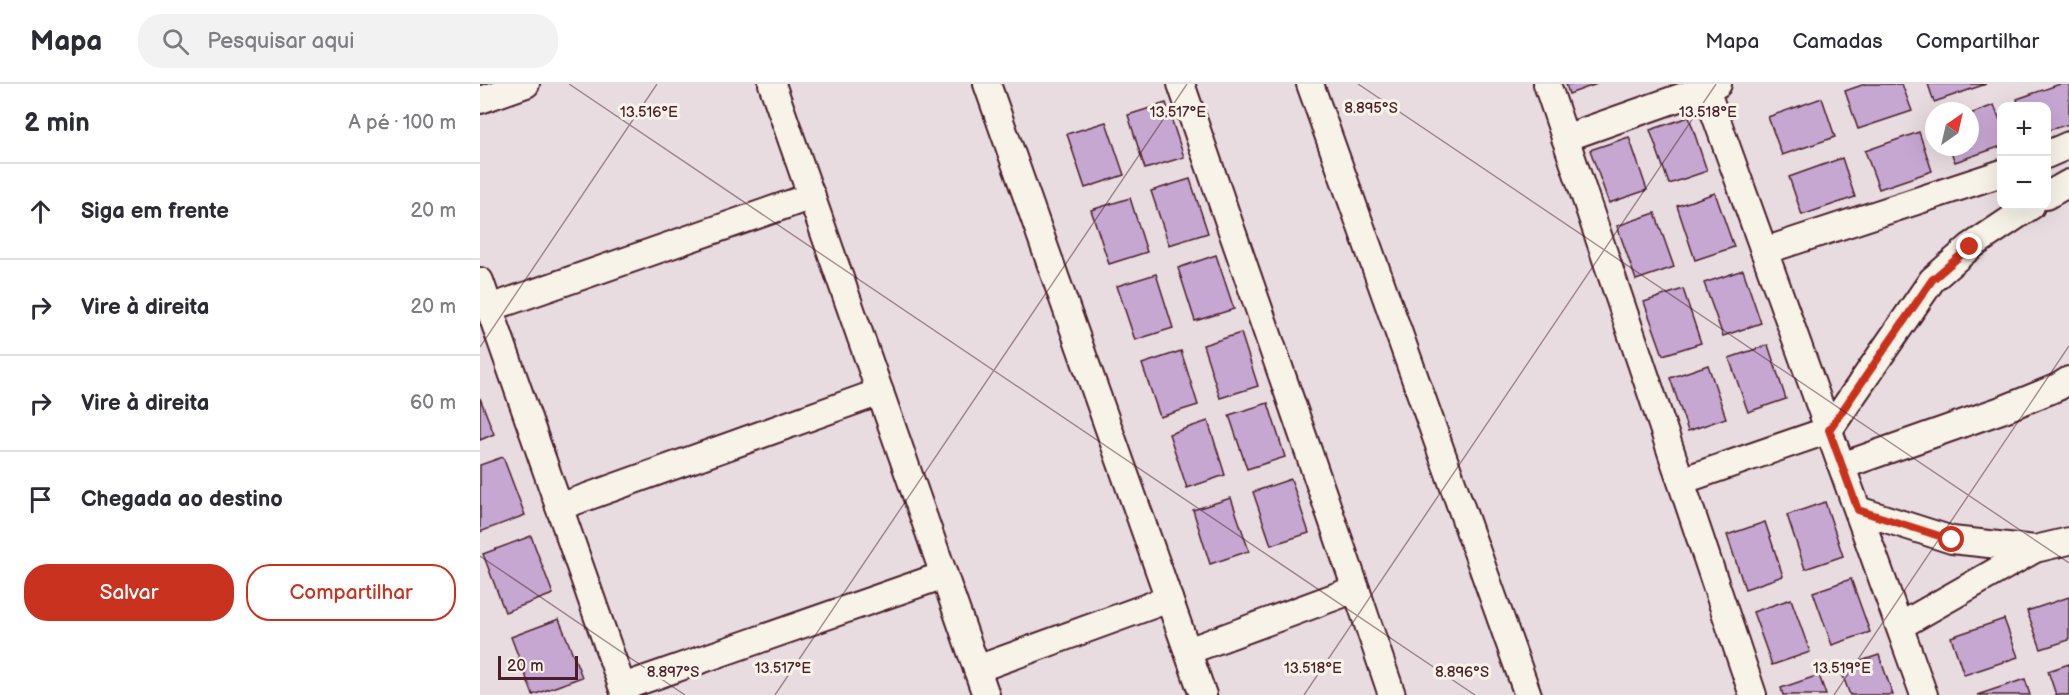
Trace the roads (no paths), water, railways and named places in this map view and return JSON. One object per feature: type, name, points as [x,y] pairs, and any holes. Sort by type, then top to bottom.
[{"type":"street","points":[[480,100],[526,84]]},
{"type":"street","points":[[772,84],[986,695]]},
{"type":"street","points":[[987,84],[1203,695]]},
{"type":"street","points":[[1181,84],[1392,695]]},
{"type":"street","points":[[1310,84],[1528,695]]},
{"type":"street","points":[[1547,84],[1753,695]]},
{"type":"street","points":[[1565,138],[1709,85],[1764,251],[1924,695]]},
{"type":"street","points":[[2051,153],[2069,145]]},
{"type":"street","points":[[1764,251],[1997,174]]},
{"type":"street","points":[[2051,193],[2069,183]]},
{"type":"street","points":[[490,308],[812,196]]},
{"type":"street","points":[[1681,481],[1829,430],[1932,280],[1970,247],[2025,210]]},
{"type":"street","points":[[480,281],[624,691],[944,575]]},
{"type":"street","points":[[1842,466],[2004,410],[2069,380]]},
{"type":"street","points":[[559,507],[880,392]]},
{"type":"street","points":[[1858,510],[1952,540],[2035,549]]},
{"type":"street","points":[[1900,626],[2035,549],[2069,541]]},
{"type":"street","points":[[1188,651],[1356,589]]},
{"type":"street","points":[[977,669],[1169,599]]}]
